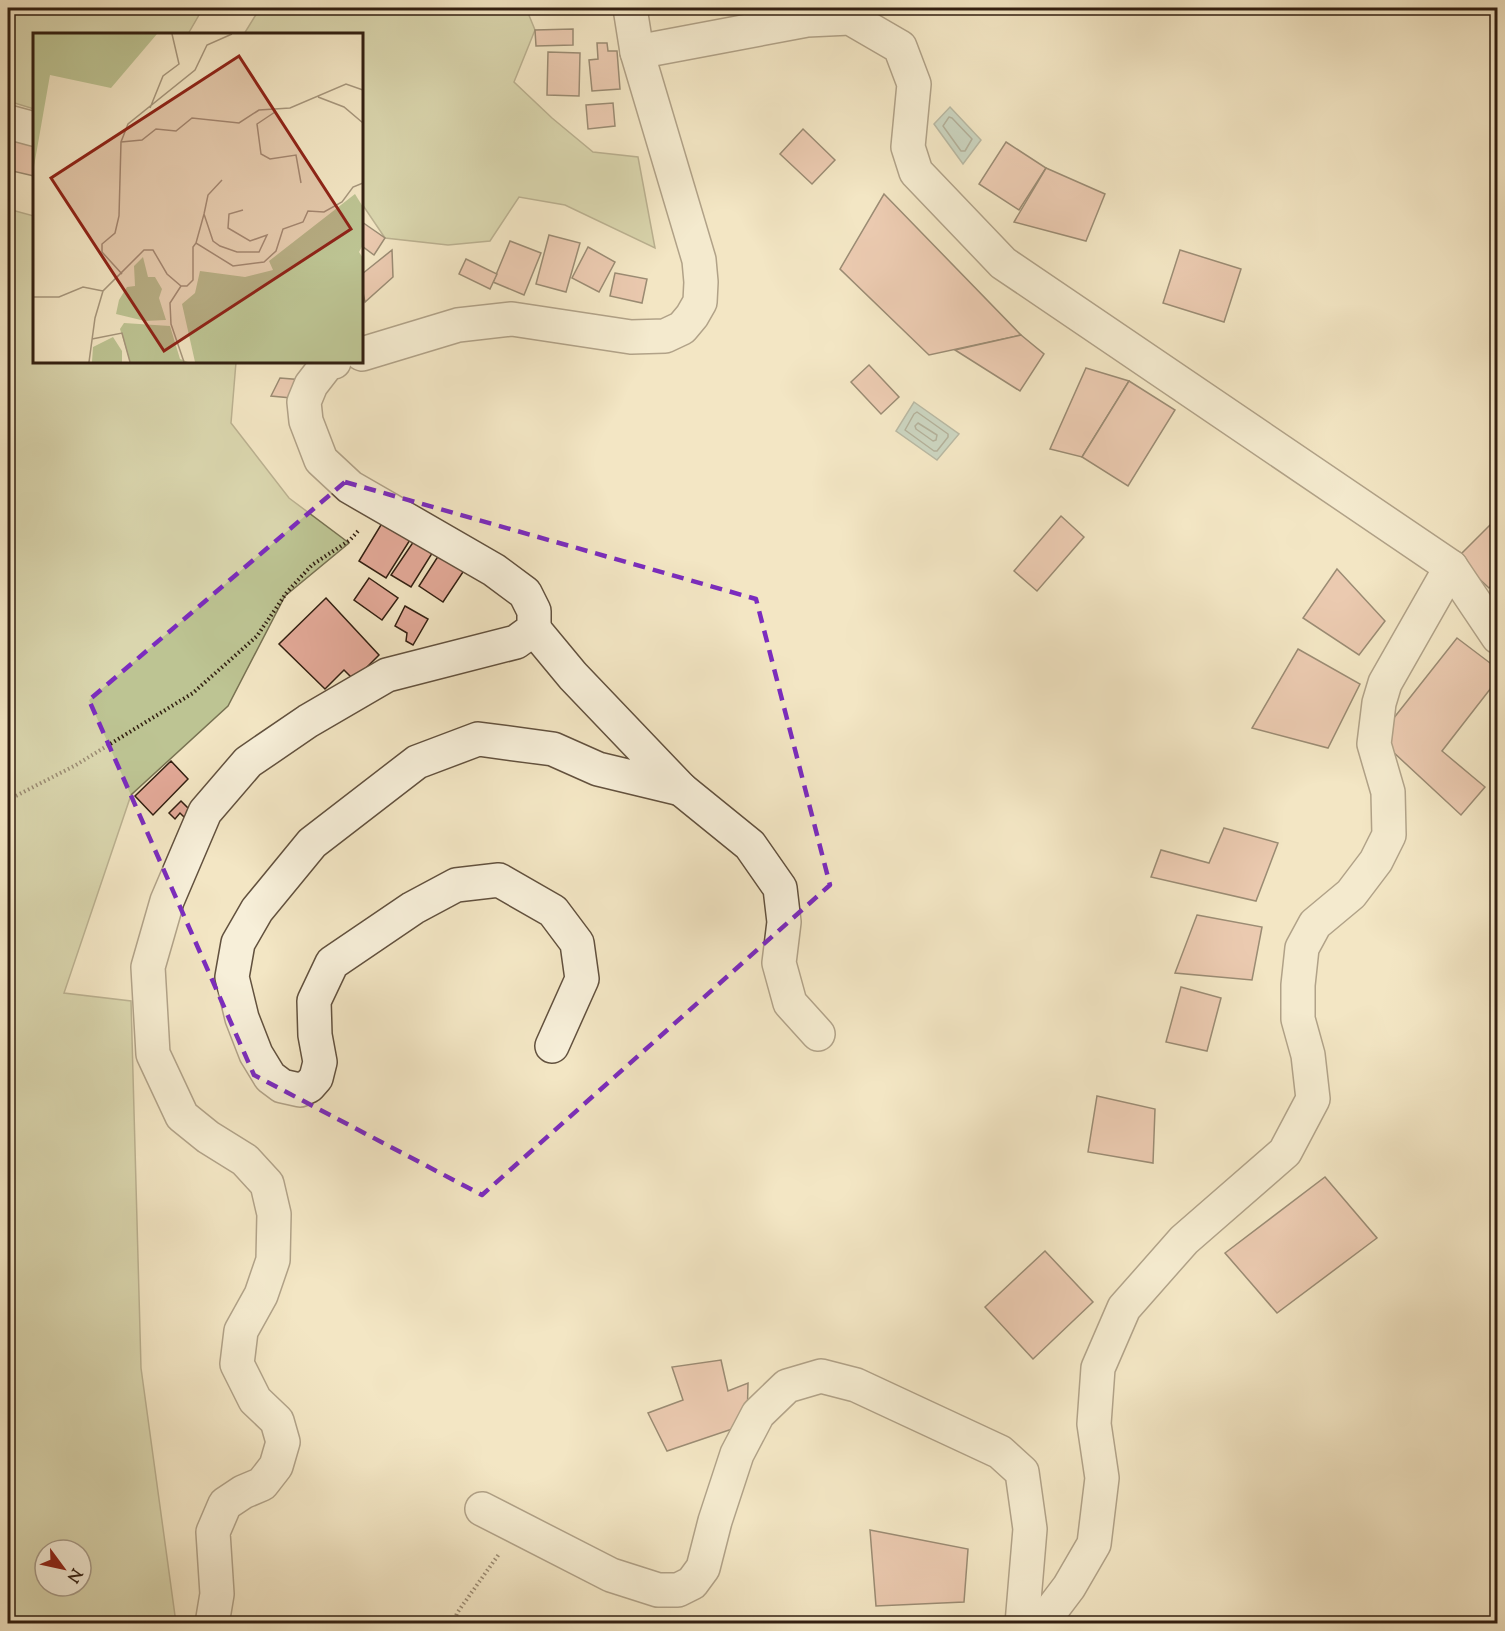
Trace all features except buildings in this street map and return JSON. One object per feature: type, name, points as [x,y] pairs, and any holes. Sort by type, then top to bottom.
[{"type":"street","points":[[363,354],[458,325],[512,319],[631,337],[665,336],[682,328],[692,316],[700,302],[699,260],[637,52],[630,8]]},
{"type":"street","points":[[637,52],[807,20],[850,18],[900,47],[914,84],[908,147],[916,172],[1003,263],[1451,567],[1497,637]]},
{"type":"street","points":[[8,122],[33,129]]},
{"type":"street","points":[[328,363],[310,385],[304,402],[306,421],[321,460],[350,487],[494,570],[525,593],[534,611],[534,629],[573,676],[681,789],[750,845],[780,888],[784,922],[779,963],[790,1003],[818,1034]]},
{"type":"street","points":[[1041,1623],[1069,1587],[1094,1544],[1102,1478],[1094,1424],[1098,1368],[1124,1308],[1184,1240],[1285,1152],[1313,1099],[1308,1055],[1298,1019],[1298,985],[1302,948],[1315,924],[1351,894],[1370,870],[1389,835],[1388,792],[1374,744],[1379,703],[1385,683],[1451,567]]},
{"type":"street","points":[[212,1623],[217,1594],[213,1532],[225,1504],[243,1492],[262,1484],[276,1466],[283,1442],[277,1421],[255,1400],[237,1364],[241,1331],[261,1295],[273,1260],[274,1214],[267,1184],[245,1160],[208,1137],[182,1116],[153,1054],[148,967],[167,901],[205,812],[248,762],[308,721],[387,675],[516,642],[534,629]]},
{"type":"street","points":[[552,1046],[582,979],[577,943],[553,911],[499,880],[456,885],[413,908],[332,963],[314,1001],[315,1035],[320,1062],[316,1078],[309,1086],[300,1090],[282,1086],[270,1077],[256,1053],[242,1018],[232,977],[238,943],[257,910],[312,843],[417,762],[478,739],[553,749],[598,770],[681,789]]},
{"type":"street","points":[[482,1509],[611,1575],[658,1590],[678,1590],[692,1583],[703,1568],[715,1521],[737,1454],[758,1414],[787,1386],[821,1376],[856,1385],[1000,1452],[1022,1472],[1030,1530],[1022,1623]]},
{"type":"path","points":[[8,800],[76,765],[193,693],[257,636],[286,592],[312,566],[350,540],[382,506]]},
{"type":"path","points":[[454,1623],[457,1613],[506,1545]]},
{"type":"highlighted area","points":[[345,482],[756,599],[830,885],[482,1195],[254,1075],[89,700]]},
{"type":"green space","points":[[8,8],[203,8],[189,33],[33,33],[33,109],[8,101]]},
{"type":"green space","points":[[260,8],[526,8],[535,30],[514,82],[593,152],[638,157],[655,248],[565,205],[519,197],[490,241],[448,245],[385,238],[363,205],[363,33],[245,33]]},
{"type":"green space","points":[[8,209],[33,216],[33,363],[236,363],[231,423],[289,498],[349,543],[285,596],[228,706],[131,795],[64,993],[131,1001],[141,1368],[176,1623],[8,1623]]},
{"type":"water","points":[[950,107],[981,140],[963,164],[934,124]]},
{"type":"water","points":[[914,402],[959,434],[937,460],[896,431]]}]
